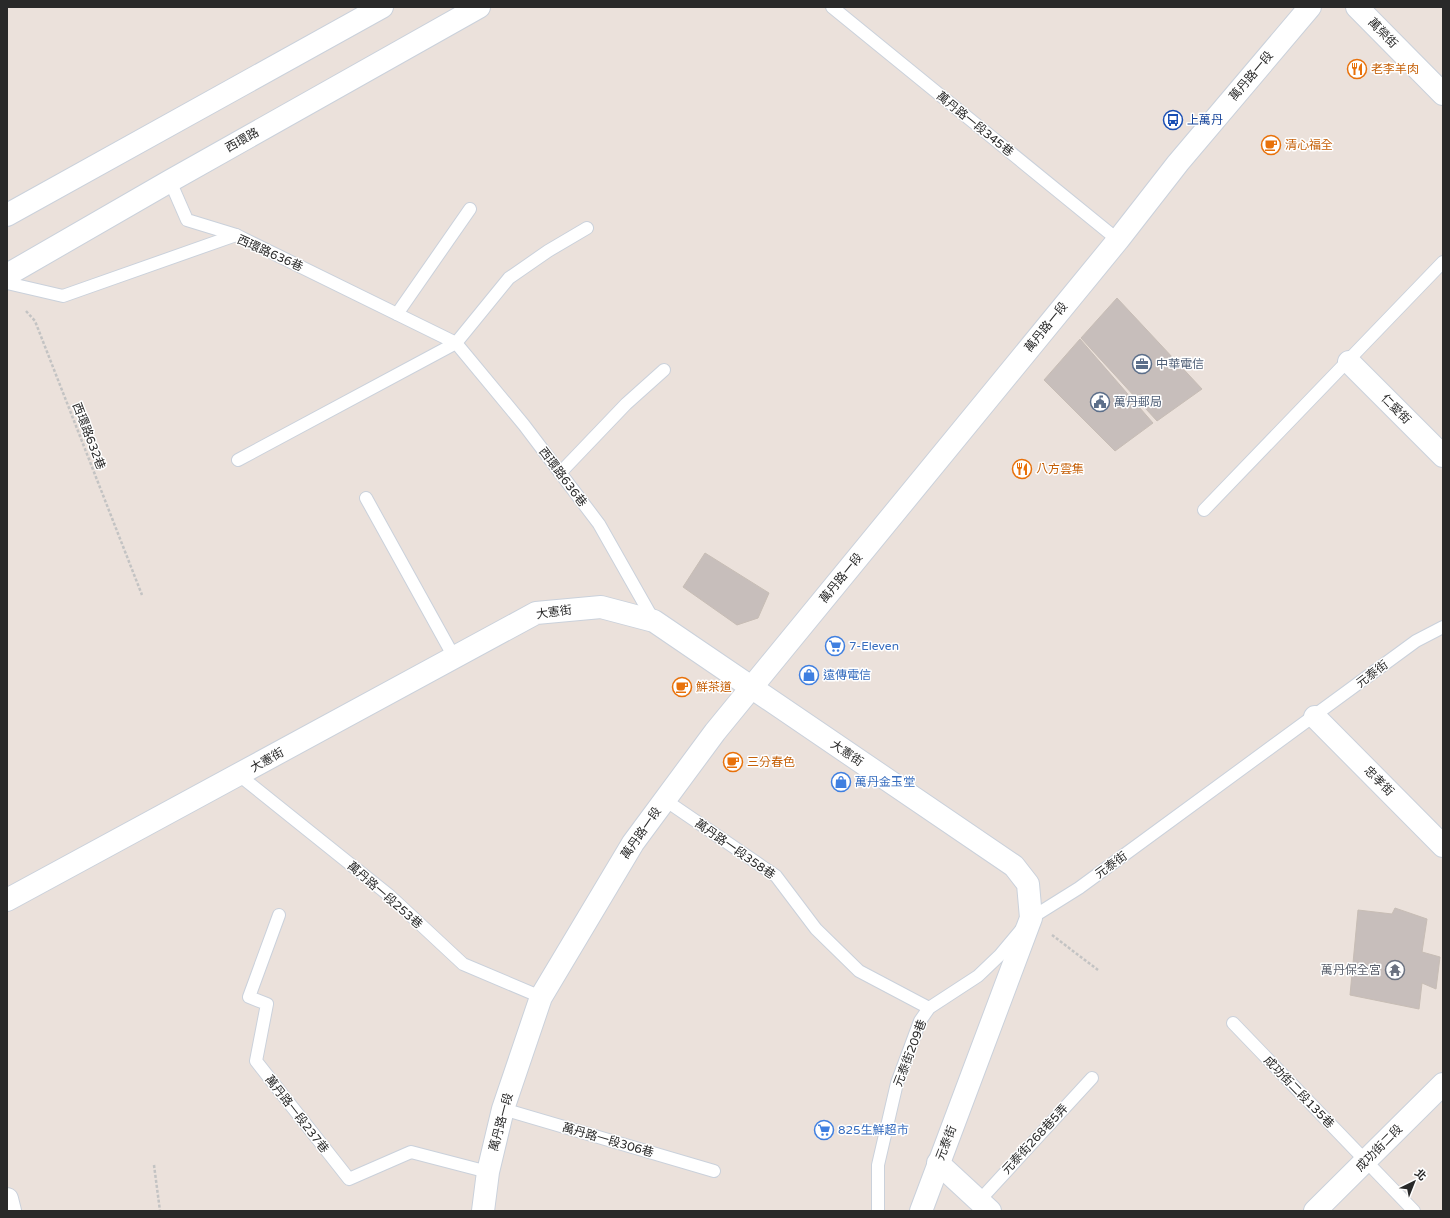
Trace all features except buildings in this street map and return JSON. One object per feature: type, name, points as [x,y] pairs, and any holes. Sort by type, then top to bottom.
[{"type":"street","points":[[7,215],[382,7]]},
{"type":"street","name":"西環路","points":[[7,275],[170,181],[479,7]]},
{"type":"street","name":"萬丹路一段","points":[[483,1211],[488,1172],[503,1109],[541,997],[633,843],[715,732],[1118,240],[1178,163],[1310,7]]},
{"type":"street","name":"萬榮街","points":[[1357,7],[1443,94]]},
{"type":"street","name":"仁愛街","points":[[1349,362],[1443,456]]},
{"type":"street","name":"大憲街","points":[[7,900],[536,612],[601,607],[654,621],[1014,866],[1028,884],[1031,918]]},
{"type":"street","name":"忠孝街","points":[[1315,717],[1443,846]]},
{"type":"street","name":"元泰街","points":[[921,1211],[938,1162],[1031,918]]},
{"type":"street","name":"成功街二段","points":[[1315,1211],[1443,1084]]},
{"type":"street","points":[[938,1162],[984,1206]]},
{"type":"street","points":[[7,1199],[10,1211]]},
{"type":"lane","name":"萬丹路一段345巷","points":[[832,7],[1118,240]]},
{"type":"lane","points":[[170,181],[187,220],[236,235]]},
{"type":"lane","points":[[397,314],[470,209]]},
{"type":"lane","points":[[238,460],[456,343],[509,278],[548,251],[587,228]]},
{"type":"lane","name":"西環路636巷","points":[[7,283],[62,296],[236,235],[456,343],[560,472],[599,524],[654,621]]},
{"type":"lane","points":[[1204,510],[1349,362],[1443,262]]},
{"type":"lane","points":[[560,472],[626,404],[664,370]]},
{"type":"lane","points":[[366,498],[454,657]]},
{"type":"lane","name":"元泰街","points":[[1031,918],[1079,888],[1315,717],[1416,641],[1443,627]]},
{"type":"lane","name":"萬丹路一段253巷","points":[[239,775],[390,896],[463,964],[541,997]]},
{"type":"lane","name":"萬丹路一段358巷","points":[[665,800],[776,876],[816,929],[859,971],[929,1008]]},
{"type":"lane","name":"萬丹路一段237巷","points":[[279,915],[249,996],[267,1004],[256,1061],[349,1179],[411,1152],[488,1172]]},
{"type":"lane","name":"元泰街209巷","points":[[878,1211],[878,1165],[897,1083],[920,1020],[929,1008],[978,976],[1000,955],[1031,918]]},
{"type":"lane","name":"成功街二段135巷","points":[[1233,1023],[1414,1211]]},
{"type":"lane","name":"元泰街268巷5弄","points":[[984,1206],[1092,1078]]},
{"type":"lane","name":"萬丹路一段306巷","points":[[503,1109],[714,1170]]},
{"type":"path","name":"西環路632巷","points":[[21,306],[35,321],[142,595]]},
{"type":"path","points":[[1031,918],[1098,970]]},
{"type":"path","points":[[154,1165],[160,1211]]},
{"type":"place","name":"老李羊肉","points":[[1357,69]]},
{"type":"place","name":"上萬丹","points":[[1173,120]]},
{"type":"place","name":"清心福全","points":[[1271,145]]},
{"type":"place","name":"中華電信","points":[[1142,364]]},
{"type":"place","name":"萬丹郵局","points":[[1100,402]]},
{"type":"place","name":"八方雲集","points":[[1022,469]]},
{"type":"place","name":"7-Eleven","points":[[835,646]]},
{"type":"place","name":"遠傳電信","points":[[809,675]]},
{"type":"place","name":"鮮茶道","points":[[682,687]]},
{"type":"place","name":"三分春色","points":[[733,762]]},
{"type":"place","name":"萬丹金玉堂","points":[[841,782]]},
{"type":"place","name":"萬丹保全宮","points":[[1395,970]]},
{"type":"place","name":"825生鮮超市","points":[[824,1130]]}]
